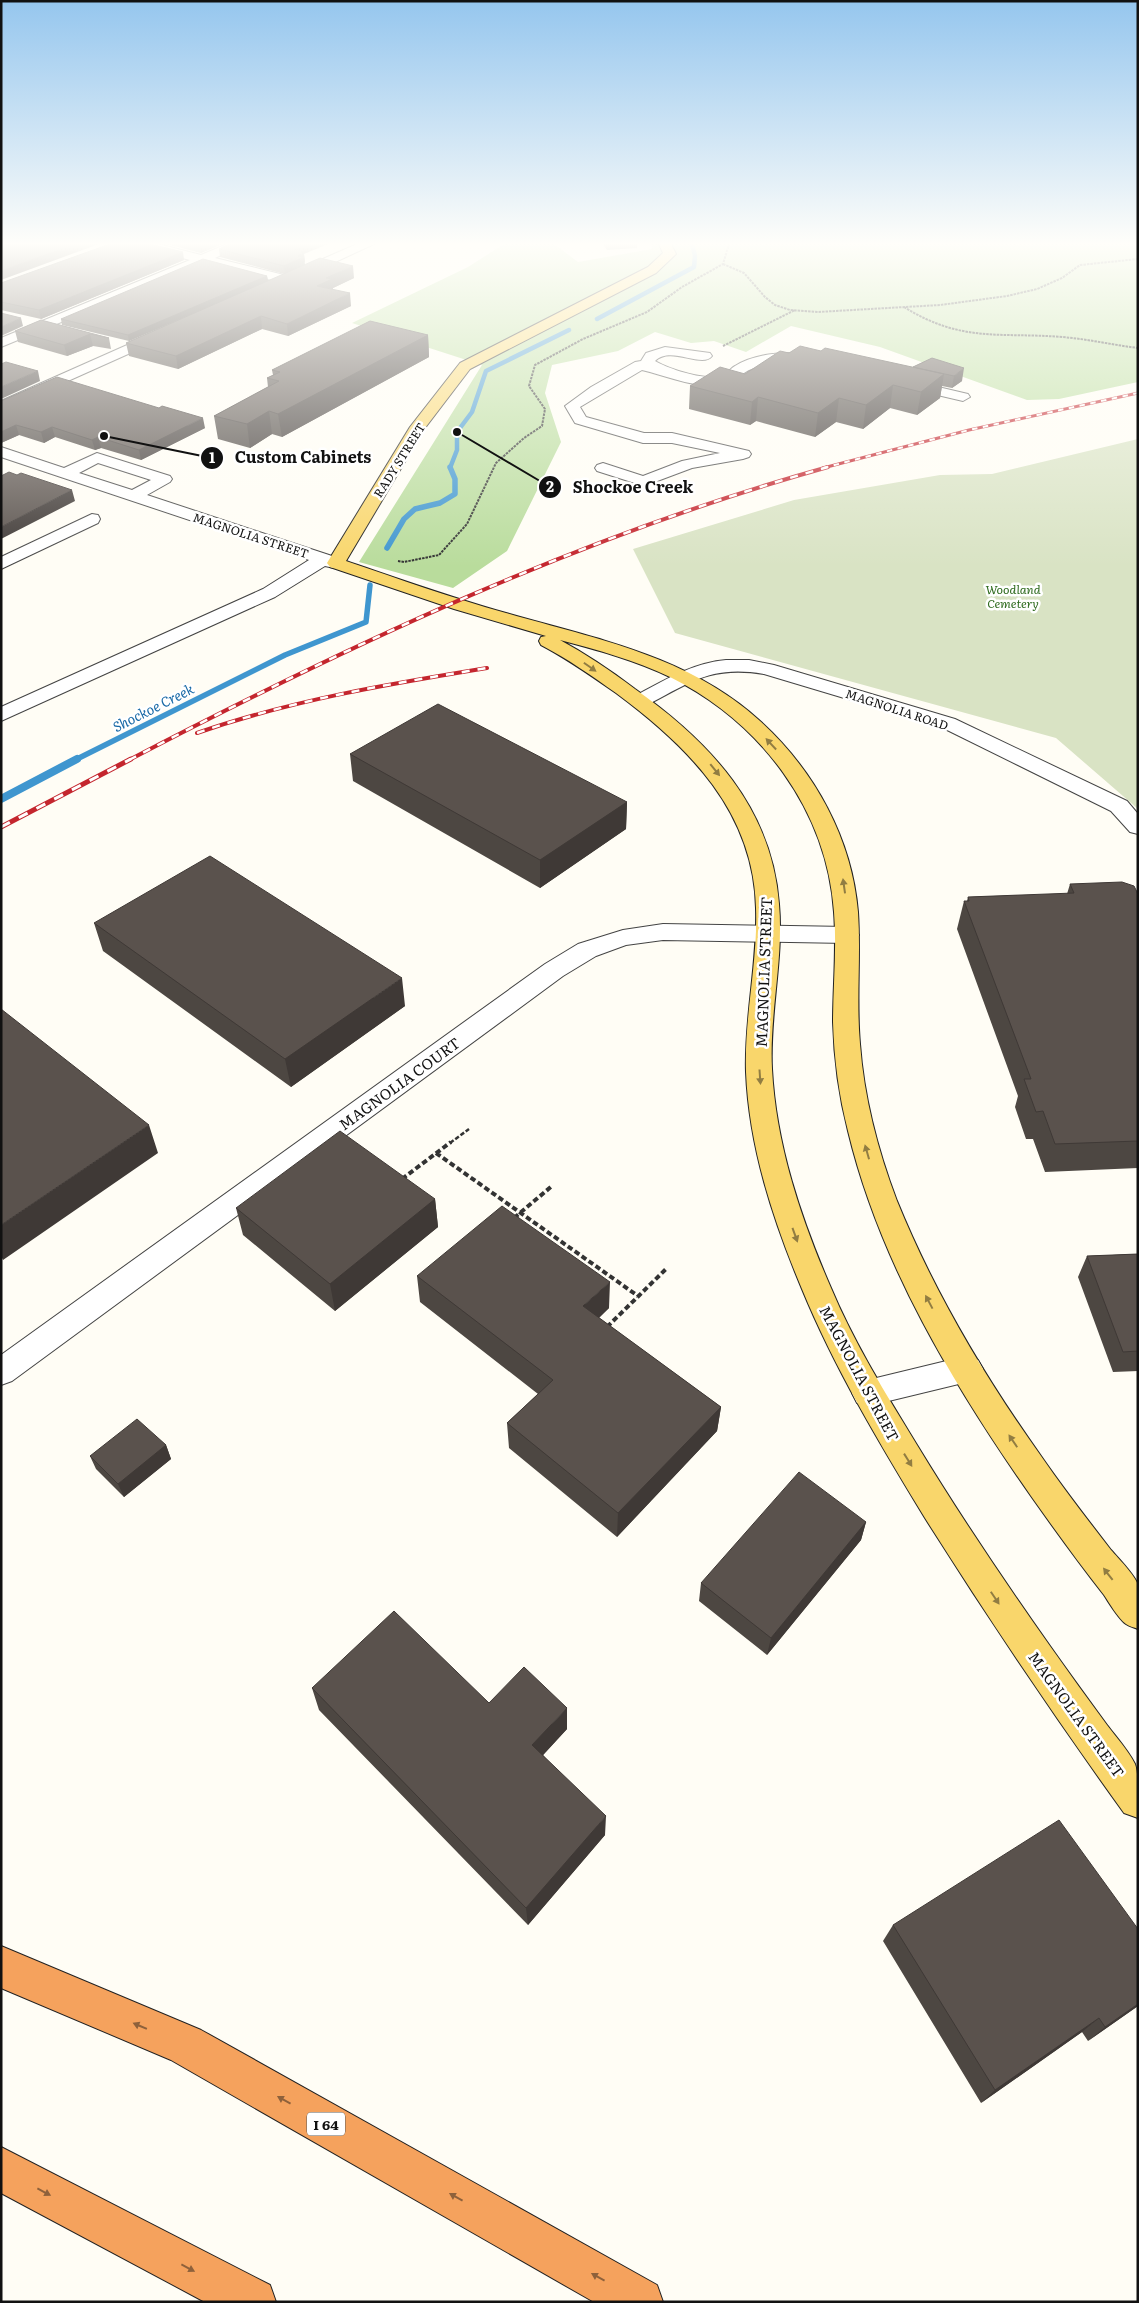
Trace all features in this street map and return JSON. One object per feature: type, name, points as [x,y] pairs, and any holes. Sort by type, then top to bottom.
[{"type":"highway","name":"I 64","points":[[1,1967],[186,2045],[640,2302]]},
{"type":"highway","points":[[1,2169],[254,2302]]},
{"type":"main road","name":"RADY STREET","points":[[330,561],[418,427],[465,366],[493,351]]},
{"type":"main road","name":"MAGNOLIA STREET","points":[[330,561],[502,618],[655,662],[688,678],[733,708],[776,748],[808,790],[821,812],[839,860],[844,886],[847,935],[846,1027],[848,1058],[860,1127],[880,1193],[901,1245],[919,1283],[967,1369],[996,1416],[1061,1512],[1138,1612]]},
{"type":"main road","name":"MAGNOLIA STREET","points":[[502,618],[555,644],[640,701],[679,732],[719,775],[745,817],[756,841],[767,898],[767,933],[759,1069],[767,1138],[777,1178],[805,1261],[840,1342],[868,1393],[991,1592],[1069,1706],[1138,1799]]},
{"type":"street","points":[[1,407],[122,351]]},
{"type":"street","points":[[657,369],[647,362],[649,358],[659,351]]},
{"type":"street","points":[[672,351],[705,356]]},
{"type":"street","points":[[603,468],[644,481],[688,464],[743,454],[672,438],[643,438],[580,420],[572,406],[640,365],[708,381],[725,379],[748,366],[784,354],[813,361]]},
{"type":"street","points":[[888,379],[963,397]]},
{"type":"street","name":"MAGNOLIA STREET","points":[[1,452],[330,561]]},
{"type":"street","points":[[65,473],[97,458],[164,479],[134,496]]},
{"type":"street","points":[[17,473],[36,463]]},
{"type":"street","points":[[1,564],[92,519]]},
{"type":"street","points":[[1,715],[269,593],[330,561]]},
{"type":"street","name":"MAGNOLIA ROAD","points":[[640,701],[709,669],[727,665],[767,669],[948,724],[1119,806],[1138,827]]},
{"type":"street","name":"MAGNOLIA COURT","points":[[1,1372],[554,970],[587,950],[623,938],[663,932],[847,935]]},
{"type":"street","points":[[868,1393],[967,1369]]},
{"type":"path","points":[[396,561],[404,562],[439,555],[467,524],[496,463],[524,438],[542,426],[545,409],[529,386],[535,365],[560,351]]},
{"type":"path","points":[[705,356],[714,351]]},
{"type":"path","points":[[395,1185],[468,1129]]},
{"type":"path","points":[[436,1154],[638,1296]]},
{"type":"path","points":[[513,1219],[552,1186]]},
{"type":"path","points":[[600,1334],[667,1268]]},
{"type":"green space","points":[[440,351],[616,351],[552,365],[545,393],[561,442],[507,551],[453,588],[359,562],[482,365]]},
{"type":"green space","points":[[892,351],[1138,351],[1138,382],[1059,399],[1027,400]]},
{"type":"green space","name":"Woodland Cemetery","points":[[1138,439],[1138,809],[1056,738],[675,633],[633,549],[794,500],[940,475],[992,474]]},
{"type":"building","points":[[159,351],[186,351],[176,356]]},
{"type":"building","points":[[309,351],[397,351],[278,414],[269,411],[247,424],[214,416],[279,381],[267,378],[280,372],[272,370]]},
{"type":"building","points":[[779,351],[789,353],[841,351],[944,374],[921,392],[893,385],[866,405],[839,398],[818,413],[758,397],[752,402],[690,386],[720,367],[745,374]]},
{"type":"building","points":[[932,358],[964,368],[954,376],[913,367]]},
{"type":"building","points":[[6,362],[38,371],[1,387],[1,364]]},
{"type":"building","points":[[57,377],[159,408],[162,406],[203,418],[139,450],[98,437],[92,440],[52,427],[41,432],[16,425],[1,432],[1,401]]},
{"type":"building","points":[[9,472],[17,475],[21,473],[72,490],[1,527],[1,476]]},
{"type":"building","points":[[438,704],[627,802],[540,860],[350,754]]},
{"type":"building","points":[[210,856],[402,978],[285,1059],[94,923]]},
{"type":"building","points":[[1122,882],[1134,886],[1138,894],[1138,1141],[1055,1144],[1043,1111],[1036,1112],[1024,1079],[1031,1079],[964,901],[969,901],[968,897],[1074,893],[1070,884]]},
{"type":"building","points":[[1,1009],[149,1125],[1,1225]]},
{"type":"building","points":[[340,1131],[435,1199],[330,1284],[236,1208]]},
{"type":"building","points":[[502,1206],[610,1282],[583,1306],[721,1407],[618,1513],[507,1423],[553,1380],[417,1276]]},
{"type":"building","points":[[1138,1254],[1138,1351],[1123,1352],[1087,1256]]},
{"type":"building","points":[[137,1419],[166,1445],[118,1484],[90,1456]]},
{"type":"building","points":[[799,1472],[866,1522],[771,1638],[701,1583]]},
{"type":"building","points":[[394,1611],[489,1703],[524,1667],[567,1708],[532,1745],[606,1816],[526,1908],[312,1688]]},
{"type":"building","points":[[1059,1820],[1138,1929],[1138,2004],[1105,2027],[1099,2018],[995,2090],[893,1925]]},
{"type":"waterway","name":"Shockoe Creek","points":[[450,467],[457,450],[457,432],[472,412],[486,371],[526,351]]},
{"type":"waterway","name":"Shockoe Creek","points":[[387,548],[404,519],[415,509],[440,503],[455,494],[455,479],[450,467]]},
{"type":"waterway","name":"Shockoe Creek","points":[[77,759],[285,655],[366,622],[370,585]]},
{"type":"waterway","name":"Shockoe Creek","points":[[1,799],[77,759]]},
{"type":"railway","points":[[823,468],[969,430],[1138,393]]},
{"type":"railway","points":[[129,760],[298,674],[471,595],[647,525],[737,494],[828,467]]},
{"type":"railway","points":[[197,733],[233,721],[305,702],[377,687],[487,668]]},
{"type":"railway","points":[[1,827],[131,759]]},
{"type":"place","name":"Shockoe Creek","points":[[457,432]]},
{"type":"place","name":"Custom Cabinets","points":[[104,436]]}]
